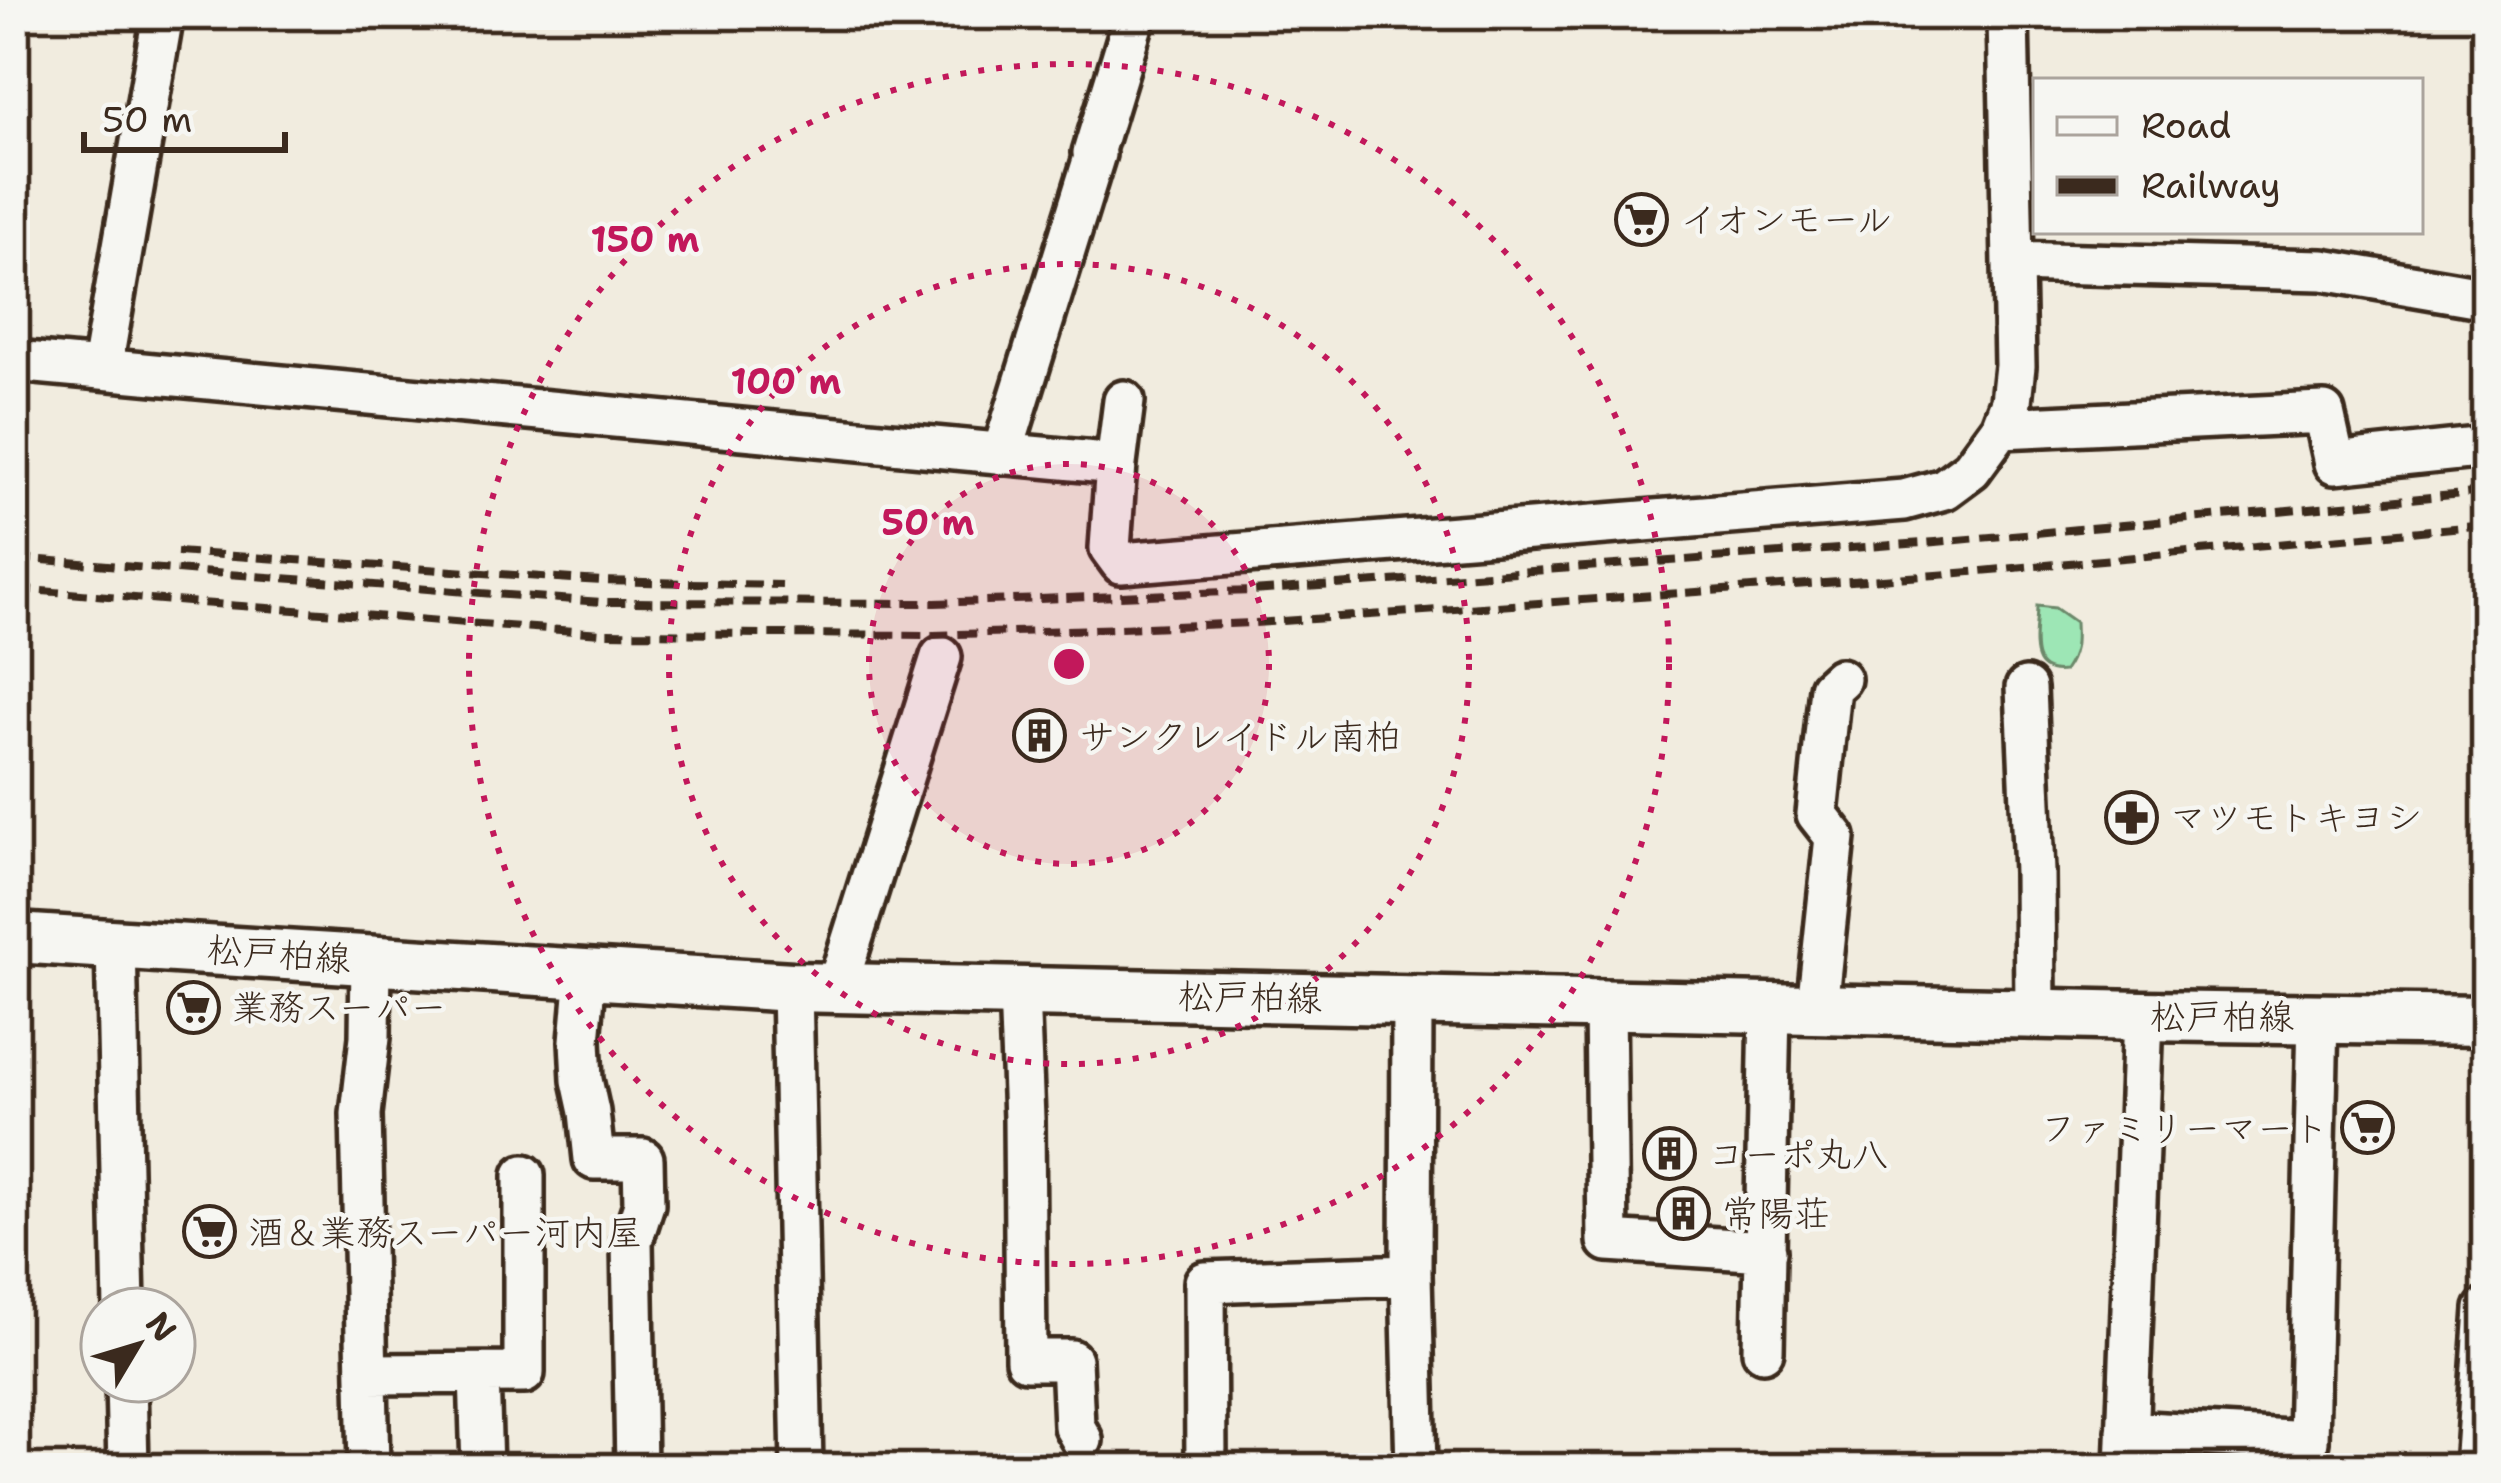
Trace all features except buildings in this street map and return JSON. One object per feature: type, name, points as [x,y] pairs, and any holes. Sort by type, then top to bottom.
[{"type":"main road","name":"松戸柏線","points":[[15,938],[814,987],[2486,1021]]},
{"type":"street","points":[[102,368],[163,15]]},
{"type":"street","points":[[1002,454],[1135,15]]},
{"type":"street","points":[[1124,401],[1110,548],[1121,563],[1904,500],[1945,489],[1971,470],[2000,428],[2011,402],[2022,83],[2008,15]]},
{"type":"street","points":[[2013,262],[2323,270],[2481,297]]},
{"type":"street","points":[[15,361],[1116,464]]},
{"type":"street","points":[[2000,428],[2324,412],[2335,463],[2486,447]]},
{"type":"street","points":[[802,1468],[814,987],[940,657]]},
{"type":"street","points":[[1763,1351],[1766,1251],[1794,1007],[1835,837],[1817,814],[1830,688],[1840,679]]},
{"type":"street","points":[[2026,688],[2035,1012]]},
{"type":"street","points":[[116,944],[123,1285]]},
{"type":"street","points":[[369,1468],[362,1114],[371,959]]},
{"type":"street","points":[[586,973],[580,1041],[594,1159],[643,1159],[644,1204],[632,1241],[636,1468]]},
{"type":"street","points":[[1019,992],[1026,1360],[1071,1360],[1074,1426],[1082,1440]]},
{"type":"street","points":[[1412,1000],[1416,1468]]},
{"type":"street","points":[[1605,1004],[1608,1241],[1766,1251]]},
{"type":"street","points":[[2143,1016],[2126,1449],[2308,1441],[2318,1017]]},
{"type":"street","points":[[367,1373],[524,1373],[524,1175]]},
{"type":"street","points":[[1206,1468],[1205,1282],[1411,1275]]},
{"type":"street","points":[[2475,1468],[2486,1309]]},
{"type":"street","points":[[479,1373],[482,1468]]},
{"type":"street","points":[[127,1405],[128,1468]]},
{"type":"green space","points":[[2037,606],[2055,608],[2075,622],[2074,648],[2064,671],[2051,671],[2038,660]]},
{"type":"railway","points":[[15,558],[601,602],[935,603],[1251,591],[1936,542],[2486,492]]},
{"type":"railway","points":[[15,589],[601,633],[934,635],[1255,623],[1937,575],[2486,525]]},
{"type":"railway","points":[[177,552],[601,581],[782,585]]},
{"type":"place","name":"イオンモール","points":[[1641,219]]},
{"type":"place","name":"サンクレイドル南柏","points":[[1040,736]]},
{"type":"place","name":"マツモトキヨシ","points":[[2131,817]]},
{"type":"place","name":"業務スーパー","points":[[193,1007]]},
{"type":"place","name":"ファミリーマート","points":[[2368,1128]]},
{"type":"place","name":"コーポ丸八","points":[[1669,1154]]},
{"type":"place","name":"常陽荘","points":[[1683,1213]]},
{"type":"place","name":"酒＆業務スーパー河内屋","points":[[209,1232]]}]
